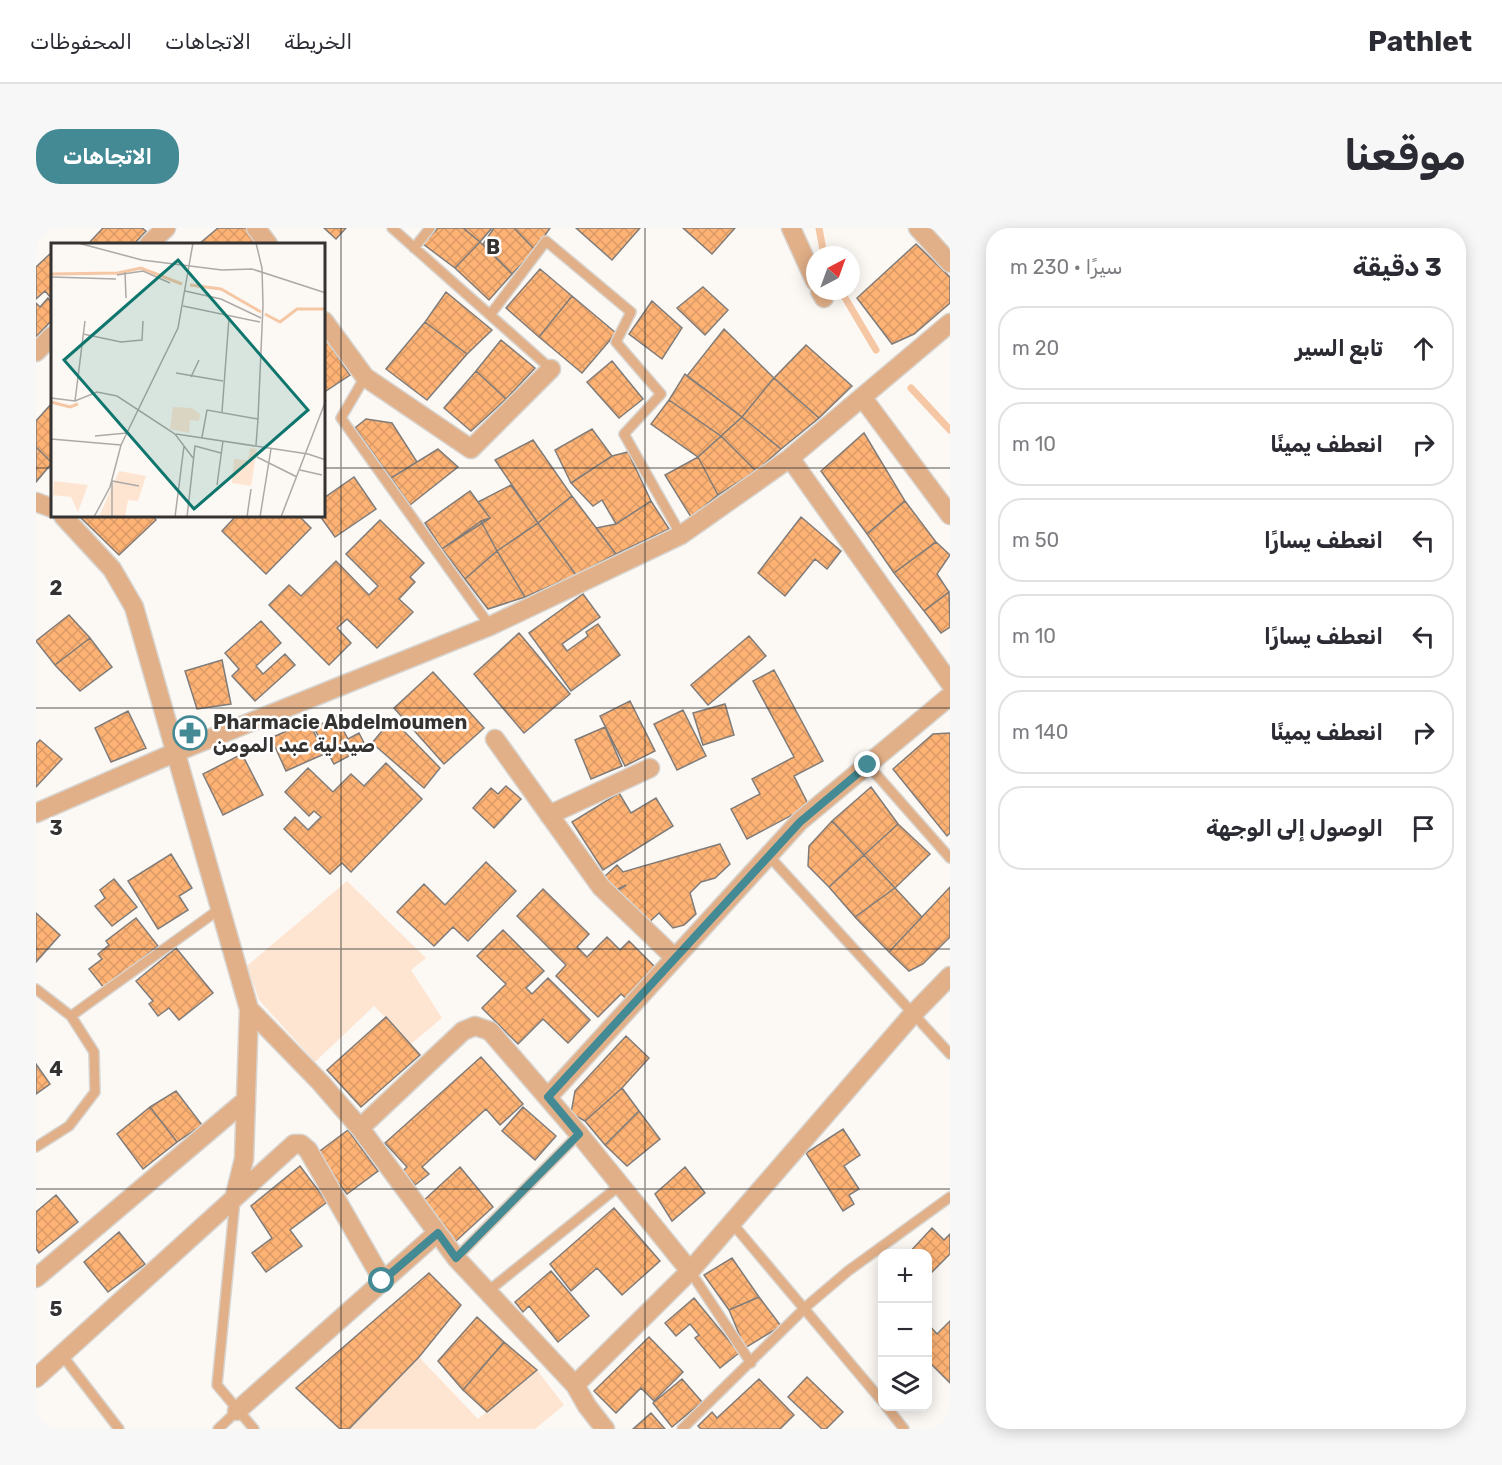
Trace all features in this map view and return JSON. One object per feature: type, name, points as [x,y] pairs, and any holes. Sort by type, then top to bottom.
[{"type":"street","points":[[150,243],[166,228]]},
{"type":"street","points":[[256,228],[267,243]]},
{"type":"street","points":[[791,228],[806,261]]},
{"type":"street","points":[[918,228],[950,263]]},
{"type":"street","points":[[36,813],[174,753],[490,626],[681,536],[790,458],[950,323]]},
{"type":"street","points":[[326,324],[365,377],[471,449],[551,369]]},
{"type":"street","points":[[36,352],[51,337]]},
{"type":"street","points":[[862,397],[950,515]]},
{"type":"street","points":[[790,458],[950,683]]},
{"type":"street","points":[[36,502],[51,508]]},
{"type":"street","points":[[65,518],[112,569],[134,607],[249,1010],[244,1159],[235,1195]]},
{"type":"street","points":[[548,1097],[800,822],[950,696]]},
{"type":"street","points":[[495,739],[601,887],[675,958]]},
{"type":"street","points":[[549,815],[650,768]]},
{"type":"street","points":[[575,1385],[690,1271],[912,1015],[950,976]]},
{"type":"street","points":[[249,1010],[321,1083],[360,1128],[456,1258],[575,1385],[604,1429]]},
{"type":"street","points":[[360,1128],[463,1031],[475,1026],[490,1031],[579,1134],[690,1271]]},
{"type":"street","points":[[36,1278],[246,1100]]},
{"type":"street","points":[[36,1378],[235,1195],[294,1144],[301,1144],[308,1150],[382,1281]]},
{"type":"street","points":[[237,1411],[438,1233]]},
{"type":"lane","points":[[392,228],[551,369]]},
{"type":"lane","points":[[414,248],[430,228]]},
{"type":"lane","points":[[490,315],[546,241],[631,312],[616,342],[661,394],[624,434],[681,536]]},
{"type":"lane","points":[[365,377],[341,418],[490,626]]},
{"type":"lane","points":[[868,765],[950,858]]},
{"type":"lane","points":[[769,856],[950,1054]]},
{"type":"lane","points":[[71,1016],[221,908]]},
{"type":"lane","points":[[36,989],[71,1016],[94,1052],[95,1092],[69,1125],[36,1146]]},
{"type":"lane","points":[[456,1258],[579,1134]]},
{"type":"lane","points":[[487,1292],[620,1186]]},
{"type":"lane","points":[[235,1195],[217,1385],[254,1429]]},
{"type":"lane","points":[[682,1429],[805,1308],[848,1271],[950,1197]]},
{"type":"lane","points":[[732,1223],[878,1396]]},
{"type":"lane","points":[[690,1271],[751,1363]]},
{"type":"lane","points":[[62,1355],[119,1429]]},
{"type":"lane","points":[[218,1429],[237,1411]]},
{"type":"lane","points":[[889,1411],[904,1429]]},
{"type":"shaded area","points":[[347,881],[426,958],[411,970],[442,1018],[411,1044],[374,1006],[315,1062],[259,1000],[247,966]]},
{"type":"shaded area","points":[[419,1357],[478,1419],[537,1370],[564,1405],[535,1429],[349,1429]]},
{"type":"building","points":[[103,228],[142,228],[146,231],[135,243],[89,243]]},
{"type":"building","points":[[218,228],[245,228],[259,243],[200,243]]},
{"type":"building","points":[[324,228],[346,228],[336,239]]},
{"type":"building","points":[[438,228],[463,228],[480,242],[455,268],[423,244]]},
{"type":"building","points":[[463,228],[492,228],[480,242]]},
{"type":"building","points":[[494,228],[514,228],[535,250],[512,274],[483,244]]},
{"type":"building","points":[[514,228],[550,228],[535,250]]},
{"type":"building","points":[[576,228],[640,228],[612,260]]},
{"type":"building","points":[[683,228],[735,228],[712,254]]},
{"type":"building","points":[[480,242],[512,274],[489,300],[455,268]]},
{"type":"building","points":[[916,244],[950,277],[950,303],[914,334],[892,344],[859,300],[860,295]]},
{"type":"building","points":[[51,253],[51,298],[45,291],[36,299],[36,267]]},
{"type":"building","points":[[540,269],[572,296],[539,337],[506,308]]},
{"type":"building","points":[[703,287],[728,310],[705,335],[677,308]]},
{"type":"building","points":[[446,292],[492,330],[467,354],[425,322]]},
{"type":"building","points":[[572,296],[616,333],[582,373],[539,337]]},
{"type":"building","points":[[48,298],[51,302],[51,321],[36,337],[36,303],[40,307]]},
{"type":"building","points":[[652,301],[682,328],[662,359],[629,334]]},
{"type":"building","points":[[425,322],[467,354],[427,400],[386,369]]},
{"type":"building","points":[[724,329],[774,378],[742,417],[687,376]]},
{"type":"building","points":[[326,339],[350,375],[326,391]]},
{"type":"building","points":[[501,340],[535,368],[506,399],[476,371]]},
{"type":"building","points":[[806,345],[852,386],[819,418],[774,378]]},
{"type":"building","points":[[612,361],[643,399],[619,418],[587,382]]},
{"type":"building","points":[[476,371],[506,399],[471,431],[444,408]]},
{"type":"building","points":[[685,374],[742,417],[721,436],[669,400]]},
{"type":"building","points":[[774,378],[819,418],[781,449],[742,417]]},
{"type":"building","points":[[669,400],[721,436],[698,457],[651,424]]},
{"type":"building","points":[[51,404],[51,462],[36,447],[36,421]]},
{"type":"building","points":[[742,417],[781,449],[756,471],[721,436]]},
{"type":"building","points":[[366,419],[392,423],[417,462],[391,478],[355,428]]},
{"type":"building","points":[[592,429],[612,456],[571,483],[555,450]]},
{"type":"building","points":[[864,433],[905,501],[867,534],[821,471]]},
{"type":"building","points":[[721,436],[756,471],[718,495],[698,457]]},
{"type":"building","points":[[533,440],[572,496],[538,523],[495,460]]},
{"type":"building","points":[[36,447],[51,464],[36,482]]},
{"type":"building","points":[[438,449],[458,467],[410,505],[391,478]]},
{"type":"building","points":[[628,452],[651,501],[616,524],[602,500],[593,506],[571,483],[612,456]]},
{"type":"building","points":[[698,457],[718,495],[691,517],[665,475]]},
{"type":"building","points":[[354,477],[376,509],[335,537],[321,518],[326,518],[326,497]]},
{"type":"building","points":[[511,485],[538,523],[497,551],[481,521],[490,518],[478,502]]},
{"type":"building","points":[[470,491],[490,518],[442,549],[425,523]]},
{"type":"building","points":[[572,496],[616,554],[576,575],[538,523]]},
{"type":"building","points":[[651,501],[669,529],[616,554],[596,528],[616,524]]},
{"type":"building","points":[[905,501],[936,542],[894,573],[867,534]]},
{"type":"building","points":[[801,517],[841,551],[827,569],[815,559],[785,596],[758,573]]},
{"type":"building","points":[[81,518],[154,518],[156,520],[119,555]]},
{"type":"building","points":[[234,518],[301,518],[311,528],[266,574],[222,531]]},
{"type":"building","points":[[380,520],[424,563],[410,577],[415,582],[399,599],[413,612],[377,648],[347,619],[337,628],[351,643],[329,665],[269,605],[289,585],[301,596],[336,561],[369,595],[378,586],[346,554]]},
{"type":"building","points":[[481,521],[497,551],[465,579],[442,549]]},
{"type":"building","points":[[538,523],[576,575],[525,597],[497,551]]},
{"type":"building","points":[[936,542],[950,555],[937,574],[949,592],[924,611],[894,573]]},
{"type":"building","points":[[497,551],[525,597],[488,609],[465,579]]},
{"type":"building","points":[[949,592],[950,627],[941,633],[924,611]]},
{"type":"building","points":[[583,594],[600,617],[562,644],[567,651],[588,636],[586,632],[598,624],[620,655],[571,691],[529,633]]},
{"type":"building","points":[[69,615],[90,638],[55,665],[36,641]]},
{"type":"building","points":[[261,621],[281,643],[256,666],[263,674],[285,654],[295,665],[255,701],[232,676],[239,669],[225,653]]},
{"type":"building","points":[[519,633],[570,694],[524,733],[474,674]]},
{"type":"building","points":[[749,636],[766,656],[708,705],[691,685]]},
{"type":"building","points":[[90,638],[112,667],[80,691],[55,665]]},
{"type":"building","points":[[222,660],[231,704],[197,709],[185,671]]},
{"type":"building","points":[[774,670],[823,761],[794,776],[809,806],[747,839],[731,809],[760,794],[752,779],[794,757],[753,681]]},
{"type":"building","points":[[433,672],[484,728],[444,764],[394,708]]},
{"type":"building","points":[[630,701],[655,751],[625,766],[600,716]]},
{"type":"building","points":[[725,704],[734,735],[703,745],[693,713]]},
{"type":"building","points":[[683,710],[706,756],[677,770],[654,724]]},
{"type":"building","points":[[128,711],[146,748],[111,762],[95,728]]},
{"type":"building","points":[[336,716],[348,739],[359,733],[366,747],[334,764],[314,728]]},
{"type":"building","points":[[392,719],[440,768],[424,788],[372,743]]},
{"type":"building","points":[[309,721],[324,754],[286,771],[271,738]]},
{"type":"building","points":[[605,727],[622,766],[591,779],[575,740]]},
{"type":"building","points":[[950,733],[950,833],[947,836],[893,769],[933,734]]},
{"type":"building","points":[[40,740],[62,759],[36,787],[36,744]]},
{"type":"building","points":[[242,754],[263,795],[223,815],[203,774]]},
{"type":"building","points":[[386,763],[422,799],[351,872],[342,863],[330,874],[284,829],[295,817],[308,830],[321,817],[314,811],[309,816],[285,792],[308,768],[333,792],[351,774],[364,786]]},
{"type":"building","points":[[506,786],[521,799],[494,828],[473,808],[491,788],[498,794]]},
{"type":"building","points":[[871,787],[898,824],[864,855],[832,821]]},
{"type":"building","points":[[619,793],[631,813],[656,798],[673,826],[603,870],[572,822]]},
{"type":"building","points":[[832,821],[864,855],[829,887],[808,866],[809,846]]},
{"type":"building","points":[[898,824],[930,854],[895,888],[864,855]]},
{"type":"building","points":[[720,844],[730,864],[715,878],[701,882],[690,893],[696,914],[684,925],[673,928],[659,913],[643,928],[615,892],[626,885],[614,891],[603,878],[617,865],[623,872]]},
{"type":"building","points":[[171,854],[192,888],[179,896],[188,910],[158,929],[128,881]]},
{"type":"building","points":[[864,855],[895,888],[855,917],[829,887]]},
{"type":"building","points":[[486,862],[516,891],[468,941],[453,927],[434,946],[397,912],[424,884],[445,905]]},
{"type":"building","points":[[114,879],[137,907],[112,926],[95,906],[105,898],[100,890]]},
{"type":"building","points":[[950,887],[950,937],[923,964],[909,971],[889,952]]},
{"type":"building","points":[[895,888],[922,917],[889,952],[855,917]]},
{"type":"building","points":[[543,889],[589,934],[577,947],[587,957],[607,937],[620,950],[629,941],[659,971],[629,1001],[621,994],[598,1017],[556,976],[566,965],[517,916]]},
{"type":"building","points":[[36,913],[60,935],[36,962]]},
{"type":"building","points":[[136,918],[158,946],[104,988],[89,969],[102,959],[98,954],[109,945],[106,941]]},
{"type":"building","points":[[503,930],[544,971],[526,988],[532,994],[548,978],[590,1020],[568,1043],[543,1019],[518,1044],[482,1008],[506,984],[477,956]]},
{"type":"building","points":[[176,948],[213,993],[179,1020],[169,1008],[158,1016],[149,1004],[153,1001],[136,981]]},
{"type":"building","points":[[386,1017],[420,1055],[361,1107],[327,1070]]},
{"type":"building","points":[[626,1036],[649,1058],[622,1088],[585,1121],[571,1113],[575,1091]]},
{"type":"building","points":[[481,1057],[523,1104],[500,1125],[486,1109],[422,1167],[429,1174],[415,1185],[403,1171],[407,1167],[385,1143]]},
{"type":"building","points":[[36,1064],[50,1084],[36,1094]]},
{"type":"building","points":[[622,1088],[639,1111],[605,1145],[585,1121]]},
{"type":"building","points":[[176,1091],[202,1125],[177,1142],[150,1107]]},
{"type":"building","points":[[150,1107],[177,1142],[143,1169],[117,1134]]},
{"type":"building","points":[[523,1107],[556,1136],[535,1160],[502,1131]]},
{"type":"building","points":[[639,1111],[660,1139],[627,1166],[605,1145]]},
{"type":"building","points":[[843,1129],[860,1155],[844,1166],[859,1189],[849,1195],[854,1204],[843,1211],[806,1153]]},
{"type":"building","points":[[348,1130],[378,1171],[347,1194],[316,1154]]},
{"type":"building","points":[[300,1166],[327,1202],[290,1230],[302,1246],[266,1272],[252,1253],[272,1238],[251,1206]]},
{"type":"building","points":[[460,1167],[493,1207],[456,1241],[421,1203]]},
{"type":"building","points":[[685,1167],[705,1193],[672,1221],[655,1194]]},
{"type":"building","points":[[56,1195],[78,1222],[39,1253],[36,1249],[36,1212]]},
{"type":"building","points":[[614,1208],[660,1261],[622,1295],[597,1268],[571,1291],[550,1264]]},
{"type":"building","points":[[932,1228],[944,1240],[950,1234],[950,1254],[932,1272],[932,1249],[913,1249]]},
{"type":"building","points":[[119,1232],[145,1264],[108,1292],[84,1262]]},
{"type":"building","points":[[732,1258],[759,1297],[729,1310],[704,1275]]},
{"type":"building","points":[[551,1271],[589,1316],[558,1342],[529,1306],[523,1312],[515,1302]]},
{"type":"building","points":[[429,1273],[461,1305],[419,1357],[349,1429],[340,1429],[296,1388]]},
{"type":"building","points":[[759,1297],[781,1326],[745,1348],[729,1310]]},
{"type":"building","points":[[694,1298],[739,1353],[720,1368],[695,1338],[699,1335],[690,1324],[676,1336],[665,1323]]},
{"type":"building","points":[[477,1317],[504,1342],[463,1390],[438,1361]]},
{"type":"building","points":[[950,1321],[950,1383],[932,1365],[932,1328],[937,1334]]},
{"type":"building","points":[[649,1337],[683,1372],[654,1401],[641,1388],[616,1413],[594,1391]]},
{"type":"building","points":[[504,1342],[537,1370],[487,1412],[463,1390]]},
{"type":"building","points":[[807,1377],[843,1412],[826,1429],[822,1429],[788,1397]]},
{"type":"building","points":[[682,1379],[702,1402],[672,1427],[653,1403]]},
{"type":"building","points":[[759,1379],[794,1415],[780,1429],[701,1429],[698,1426],[712,1412],[717,1418]]},
{"type":"building","points":[[651,1413],[665,1429],[633,1429]]},
{"type":"waterway","points":[[819,228],[822,246]]},
{"type":"waterway","points":[[846,300],[876,350]]},
{"type":"waterway","points":[[911,388],[950,430]]},
{"type":"place","name":"Pharmacie Abdelmoumen صيدلية عبد المومن","points":[[190,733]]},
{"type":"route","points":[[382,1281],[438,1233],[456,1258],[579,1134],[548,1097],[800,822],[868,765]]}]
